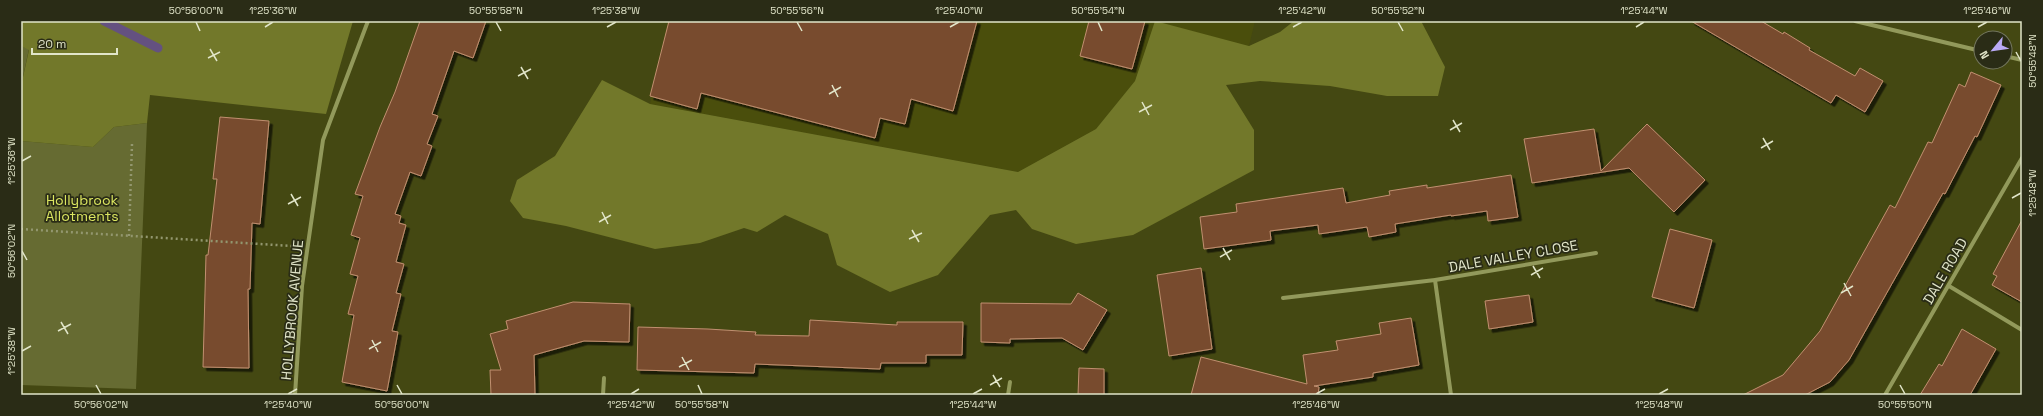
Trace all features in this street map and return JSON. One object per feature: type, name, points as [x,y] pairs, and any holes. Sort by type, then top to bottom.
[{"type":"street","name":"HOLLYBROOK AVENUE","points":[[295,395],[302,286],[323,140],[368,21]]},
{"type":"street","points":[[1855,21],[1973,48]]},
{"type":"street","name":"DALE ROAD","points":[[1885,395],[2022,158]]},
{"type":"street","name":"DALE VALLEY CLOSE","points":[[1283,298],[1435,280],[1596,253]]},
{"type":"street","name":"DALE VALLEY CLOSE","points":[[1435,280],[1451,395]]},
{"type":"street","points":[[1949,286],[2022,330]]},
{"type":"street","points":[[604,378],[604,395]]},
{"type":"street","points":[[1008,395],[1010,382]]},
{"type":"path","points":[[129,236],[132,144]]},
{"type":"path","points":[[21,229],[308,247]]},
{"type":"shaded area","points":[[668,21],[1255,21],[1249,46],[1155,22],[1135,81],[1096,129],[1018,172],[650,104]]},
{"type":"green space","points":[[21,21],[353,21],[326,114],[150,95],[147,123],[114,127],[93,147],[21,141],[21,86],[29,50],[21,46]]},
{"type":"green space","points":[[1155,21],[1249,46],[1280,32],[1294,21],[1421,21],[1445,67],[1438,96],[1387,96],[1330,86],[1260,81],[1226,85],[1254,130],[1254,170],[1133,235],[1076,244],[1032,229],[1016,210],[990,215],[938,275],[890,292],[837,265],[828,234],[785,215],[757,232],[744,228],[700,243],[655,249],[566,226],[523,218],[510,201],[517,180],[555,156],[602,80],[650,104],[1018,172],[1096,129],[1135,81]]},
{"type":"green space","points":[[21,46],[29,49],[21,86]]},
{"type":"green space","name":"Hollybrook Allotments","points":[[147,123],[136,389],[21,385],[21,141],[93,147],[114,127]]},
{"type":"building","points":[[420,21],[486,21],[473,58],[454,51],[432,114],[438,116],[427,144],[432,146],[421,176],[410,172],[395,214],[401,216],[399,223],[406,225],[396,262],[404,264],[396,293],[401,294],[392,331],[398,332],[387,391],[342,382],[354,315],[348,314],[358,276],[350,274],[360,238],[351,235],[363,196],[355,194],[395,92]]},
{"type":"building","points":[[669,21],[977,21],[953,111],[911,99],[905,124],[880,118],[875,138],[701,93],[697,109],[650,96]]},
{"type":"building","points":[[1089,21],[1145,21],[1132,69],[1080,56]]},
{"type":"building","points":[[1691,21],[1761,21],[1783,34],[1784,32],[1810,48],[1809,50],[1855,76],[1860,68],[1883,81],[1865,112],[1836,95],[1831,103]]},
{"type":"building","points":[[1971,72],[2001,85],[1977,137],[1975,136],[1945,194],[1943,193],[1849,360],[1830,382],[1805,395],[1743,395],[1783,375],[1820,331],[1890,205],[1895,208],[1928,142],[1932,143],[1959,84],[1965,87]]},
{"type":"building","points":[[220,117],[269,121],[260,224],[252,223],[250,289],[248,289],[249,368],[203,367],[206,255],[208,255],[217,179],[213,179]]},
{"type":"building","points":[[1647,124],[1705,180],[1674,212],[1629,168],[1532,183],[1524,139],[1594,129],[1601,171]]},
{"type":"building","points":[[1511,175],[1518,217],[1488,221],[1487,211],[1451,215],[1395,224],[1396,232],[1369,237],[1367,227],[1319,234],[1318,225],[1270,231],[1271,240],[1204,249],[1200,217],[1237,212],[1236,204],[1343,188],[1346,203],[1390,195],[1389,191],[1427,185],[1427,188]]},
{"type":"building","points":[[2022,220],[2022,302],[1992,285],[1997,276],[1993,274]]},
{"type":"building","points":[[1670,229],[1712,240],[1694,308],[1652,297]]},
{"type":"building","points":[[1201,268],[1212,349],[1169,356],[1157,275]]},
{"type":"building","points":[[1078,293],[1107,310],[1083,350],[1062,338],[1010,339],[1010,343],[981,342],[981,303],[1071,304]]},
{"type":"building","points":[[1529,295],[1533,322],[1489,329],[1485,301]]},
{"type":"building","points":[[573,302],[630,304],[629,342],[584,341],[534,355],[535,395],[491,395],[490,370],[501,370],[490,334],[508,329],[506,321]]},
{"type":"building","points":[[1411,318],[1419,365],[1373,373],[1373,377],[1314,386],[1319,387],[1318,395],[1191,395],[1201,357],[1307,384],[1303,355],[1338,350],[1336,341],[1381,334],[1379,323]]},
{"type":"building","points":[[810,320],[897,325],[897,322],[963,322],[962,355],[926,355],[926,363],[881,363],[880,369],[755,364],[754,373],[637,370],[638,327],[756,332],[755,335],[809,336]]},
{"type":"building","points":[[1962,329],[1996,349],[1970,395],[1920,395],[1939,364],[1942,366]]},
{"type":"building","points":[[1079,368],[1104,369],[1104,395],[1078,395]]},
{"type":"waterway","points":[[104,21],[158,48]]}]
